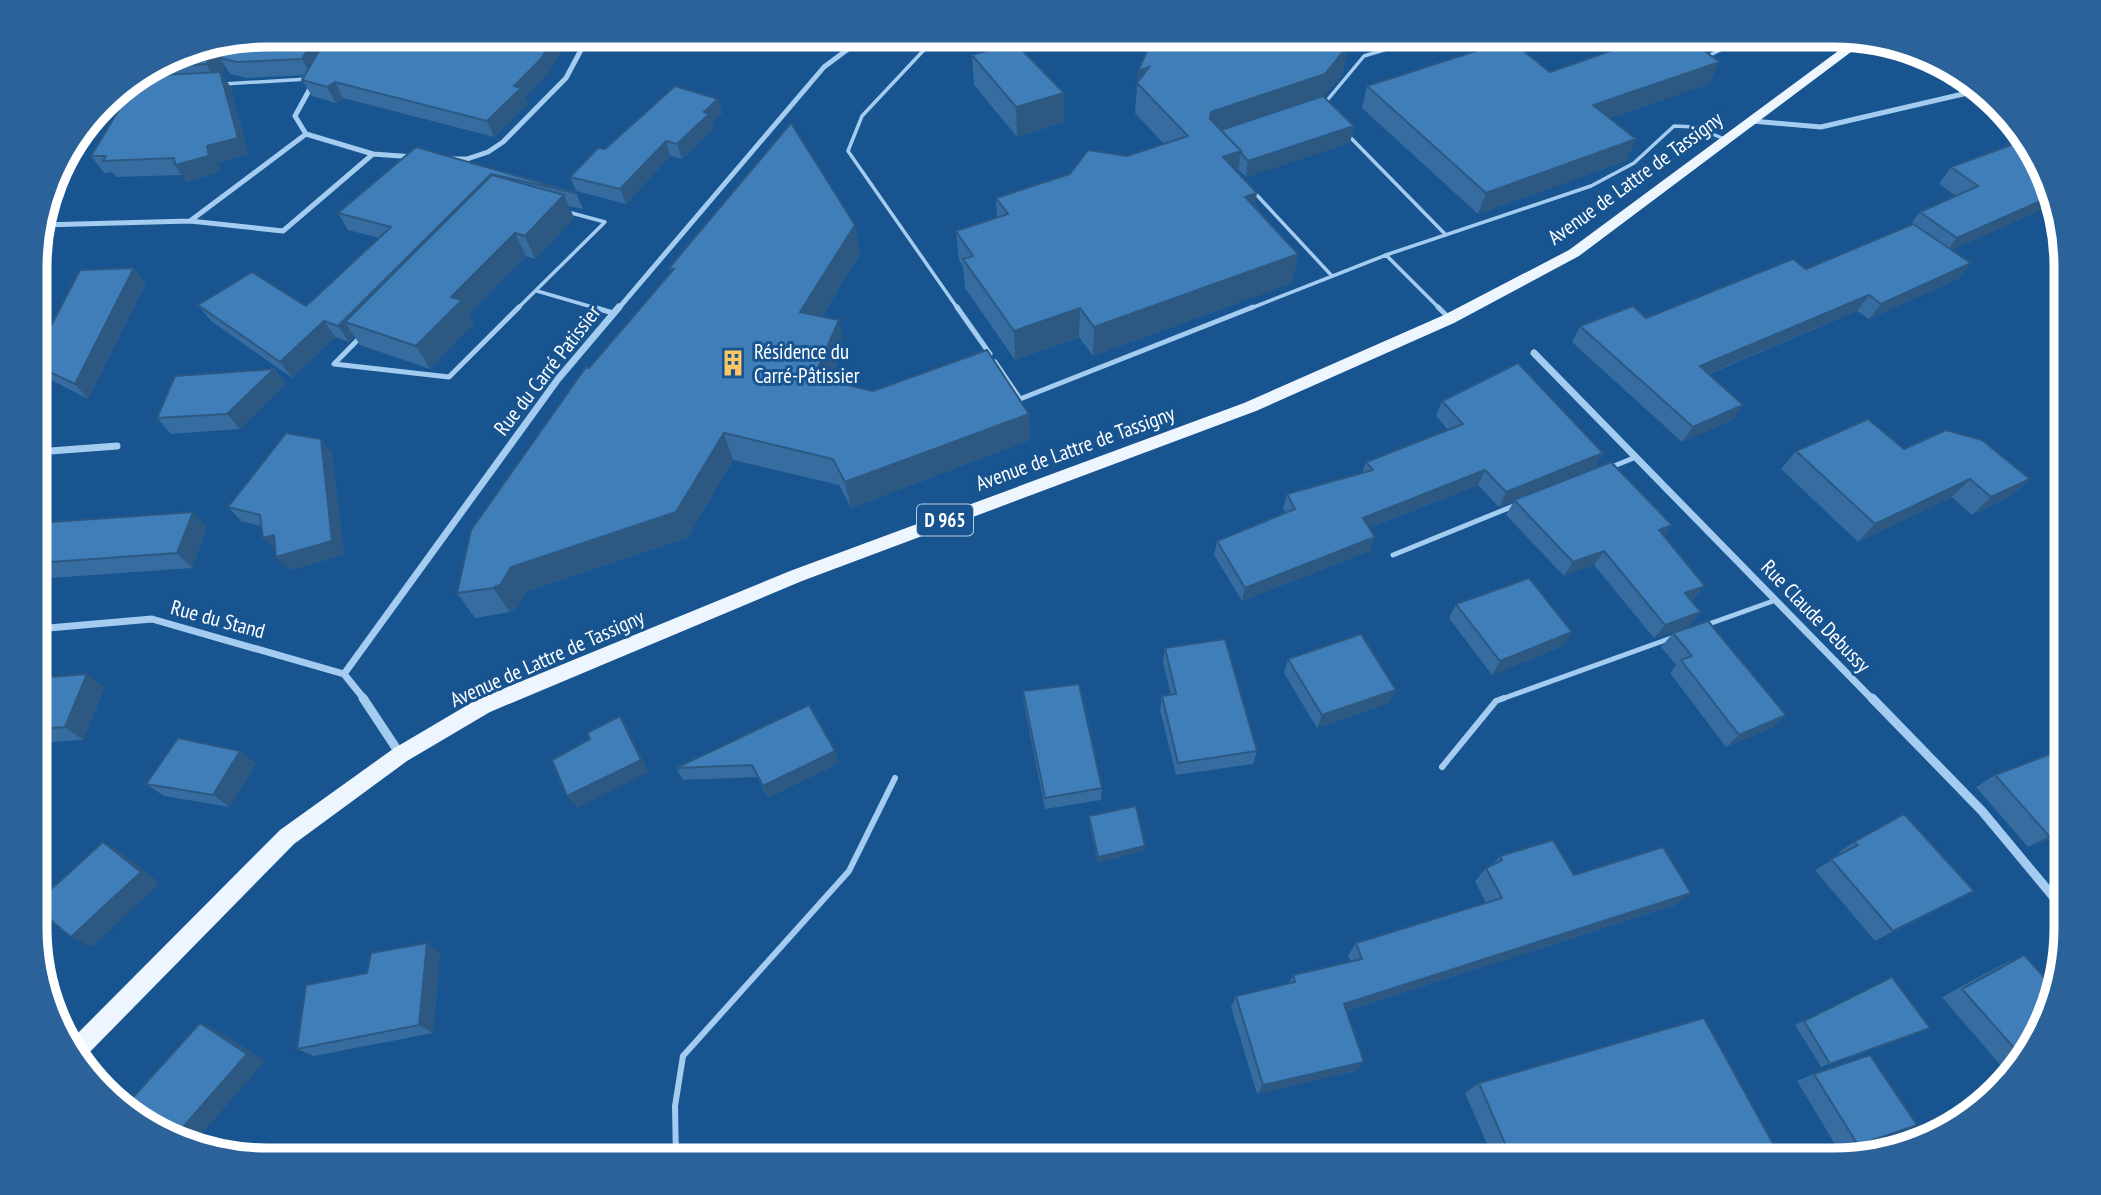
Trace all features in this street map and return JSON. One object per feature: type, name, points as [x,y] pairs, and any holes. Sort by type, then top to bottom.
[{"type":"main road","name":"Avenue de Lattre de Tassigny","points":[[81,1045],[287,837],[400,755],[495,701],[796,576],[1250,407],[1449,319],[1574,253],[1849,48]]},
{"type":"street","points":[[443,159],[467,159],[488,152],[503,142],[566,78],[583,47]]},
{"type":"street","name":"Rue du Carré Patissier","points":[[344,674],[558,379],[824,67],[851,47]]},
{"type":"street","points":[[315,79],[295,116],[306,134],[373,154],[418,158]]},
{"type":"street","points":[[1752,121],[1821,127],[1968,93]]},
{"type":"street","points":[[190,220],[306,134]]},
{"type":"street","points":[[52,225],[190,220],[283,231],[373,154]]},
{"type":"street","name":"Rue Claude Debussy","points":[[1534,353],[1982,811],[2053,896]]},
{"type":"street","points":[[47,451],[117,446]]},
{"type":"street","name":"Rue du Stand","points":[[47,628],[152,619],[344,674]]},
{"type":"street","points":[[344,674],[373,710],[400,755]]},
{"type":"lane","points":[[927,47],[862,116],[848,151],[1020,398],[1386,255],[1591,186],[1634,163],[1674,126],[1695,127],[1727,140]]},
{"type":"lane","points":[[1321,107],[1364,56],[1394,47]]},
{"type":"lane","points":[[1712,54],[1726,47]]},
{"type":"lane","points":[[225,73],[219,84],[315,79]]},
{"type":"lane","points":[[139,89],[144,89]]},
{"type":"lane","points":[[1341,127],[1446,234]]},
{"type":"lane","points":[[1247,185],[1332,276]]},
{"type":"lane","points":[[501,194],[605,222],[537,291],[449,377],[334,364],[501,194]]},
{"type":"lane","points":[[1386,255],[1449,319]]},
{"type":"lane","points":[[537,291],[613,313]]},
{"type":"lane","points":[[1597,472],[1636,457]]},
{"type":"lane","points":[[1393,555],[1521,503]]},
{"type":"lane","points":[[1699,628],[1776,600]]},
{"type":"lane","points":[[1442,767],[1496,701],[1687,632]]},
{"type":"lane","points":[[676,1148],[675,1106],[683,1056],[849,871],[895,778]]},
{"type":"building","points":[[309,47],[302,59],[237,62],[220,58],[223,52],[239,49]]},
{"type":"building","points":[[321,47],[548,47],[541,59],[514,86],[521,88],[487,121],[335,82],[327,87],[302,80]]},
{"type":"building","points":[[1001,47],[1019,47],[1064,93],[1016,107],[972,55]]},
{"type":"building","points":[[1149,47],[1347,47],[1325,74],[1211,112],[1210,119],[1241,151],[1223,157],[1257,193],[1245,197],[1298,254],[1094,327],[1080,308],[1014,331],[963,259],[973,256],[956,231],[1008,214],[996,198],[1070,174],[1088,150],[1127,156],[1188,136],[1137,83],[1149,67],[1138,71]]},
{"type":"building","points":[[1488,47],[1519,47],[1550,72],[1622,47],[1698,47],[1720,62],[1593,105],[1636,139],[1486,193],[1367,86]]},
{"type":"building","points":[[212,55],[206,64],[181,65]]},
{"type":"building","points":[[220,72],[238,138],[207,146],[209,156],[175,165],[174,158],[103,161],[106,156],[91,156],[125,100],[161,75]]},
{"type":"building","points":[[675,86],[718,99],[704,112],[709,114],[677,144],[666,141],[620,189],[570,177],[598,148],[605,149]]},
{"type":"building","points":[[1323,96],[1354,126],[1248,161],[1221,130]]},
{"type":"building","name":"Résidence du Carré-Pâtissier","points":[[791,123],[855,225],[800,312],[839,320],[814,377],[873,391],[987,350],[1029,414],[845,482],[833,459],[724,433],[676,512],[511,567],[501,584],[493,588],[457,593],[471,530],[586,367],[589,368],[674,269],[669,268]]},
{"type":"building","points":[[2016,143],[2031,170],[2043,200],[1957,238],[1920,212],[1978,186],[1951,167]]},
{"type":"building","points":[[416,147],[576,193],[491,174],[338,326],[324,321],[280,362],[198,305],[252,272],[306,306],[391,227],[338,213]]},
{"type":"building","points":[[492,175],[564,195],[525,236],[515,233],[451,297],[462,300],[416,346],[345,322]]},
{"type":"building","points":[[1913,224],[1971,263],[1881,304],[1869,295],[1700,366],[1743,405],[1693,427],[1580,326],[1633,306],[1646,318],[1793,259],[1806,269]]},
{"type":"building","points":[[134,268],[75,384],[47,371],[47,334],[80,270]]},
{"type":"building","points":[[1518,363],[1603,453],[1506,492],[1485,470],[1363,518],[1375,537],[1245,588],[1217,541],[1295,509],[1287,494],[1373,470],[1366,462],[1463,424],[1442,401]]},
{"type":"building","points":[[274,369],[227,414],[157,418],[175,376]]},
{"type":"building","points":[[1868,419],[1904,449],[1946,430],[1982,440],[2030,479],[1991,497],[1970,479],[1875,524],[1796,451]]},
{"type":"building","points":[[286,433],[321,439],[332,541],[276,557],[274,535],[263,538],[260,515],[228,507]]},
{"type":"building","points":[[1611,462],[1672,525],[1659,530],[1705,586],[1685,593],[1701,612],[1665,625],[1604,551],[1573,562],[1514,500]]},
{"type":"building","points":[[193,512],[177,553],[47,562],[47,522]]},
{"type":"building","points":[[1529,578],[1572,632],[1500,661],[1456,604]]},
{"type":"building","points":[[1708,621],[1786,715],[1739,735],[1681,660],[1692,656],[1673,633]]},
{"type":"building","points":[[1361,634],[1396,690],[1322,715],[1288,659]]},
{"type":"building","points":[[1225,639],[1257,751],[1178,763],[1162,696],[1176,694],[1165,648]]},
{"type":"building","points":[[87,674],[65,727],[47,728],[47,677]]},
{"type":"building","points":[[1079,684],[1102,788],[1045,798],[1023,691]]},
{"type":"building","points":[[809,705],[835,751],[763,786],[752,765],[676,768]]},
{"type":"building","points":[[620,716],[641,760],[567,796],[552,760],[590,739],[587,733]]},
{"type":"building","points":[[178,738],[240,751],[213,795],[146,784]]},
{"type":"building","points":[[2053,753],[2053,834],[2049,836],[1995,775]]},
{"type":"building","points":[[1136,806],[1145,846],[1098,857],[1089,816]]},
{"type":"building","points":[[1904,814],[1974,891],[1893,931],[1831,859],[1858,845],[1854,842]]},
{"type":"building","points":[[1553,840],[1574,875],[1663,847],[1691,893],[1344,1004],[1364,1062],[1263,1085],[1236,996],[1295,982],[1293,975],[1362,959],[1356,943],[1502,898],[1486,868],[1502,860],[1500,856]]},
{"type":"building","points":[[103,842],[141,872],[71,937],[47,917],[47,893]]},
{"type":"building","points":[[427,943],[419,1025],[297,1049],[306,985],[367,973],[371,953]]},
{"type":"building","points":[[2024,955],[2047,981],[2037,1012],[2016,1051],[1962,989]]},
{"type":"building","points":[[1892,977],[1930,1028],[1830,1064],[1804,1021]]},
{"type":"building","points":[[1704,1018],[1775,1147],[1507,1147],[1479,1083]]},
{"type":"building","points":[[200,1023],[247,1054],[181,1130],[131,1100]]},
{"type":"building","points":[[1870,1055],[1917,1125],[1858,1145],[1814,1074]]},
{"type":"place","name":"Résidence du Carré-Pâtissier","points":[[733,363]]}]
